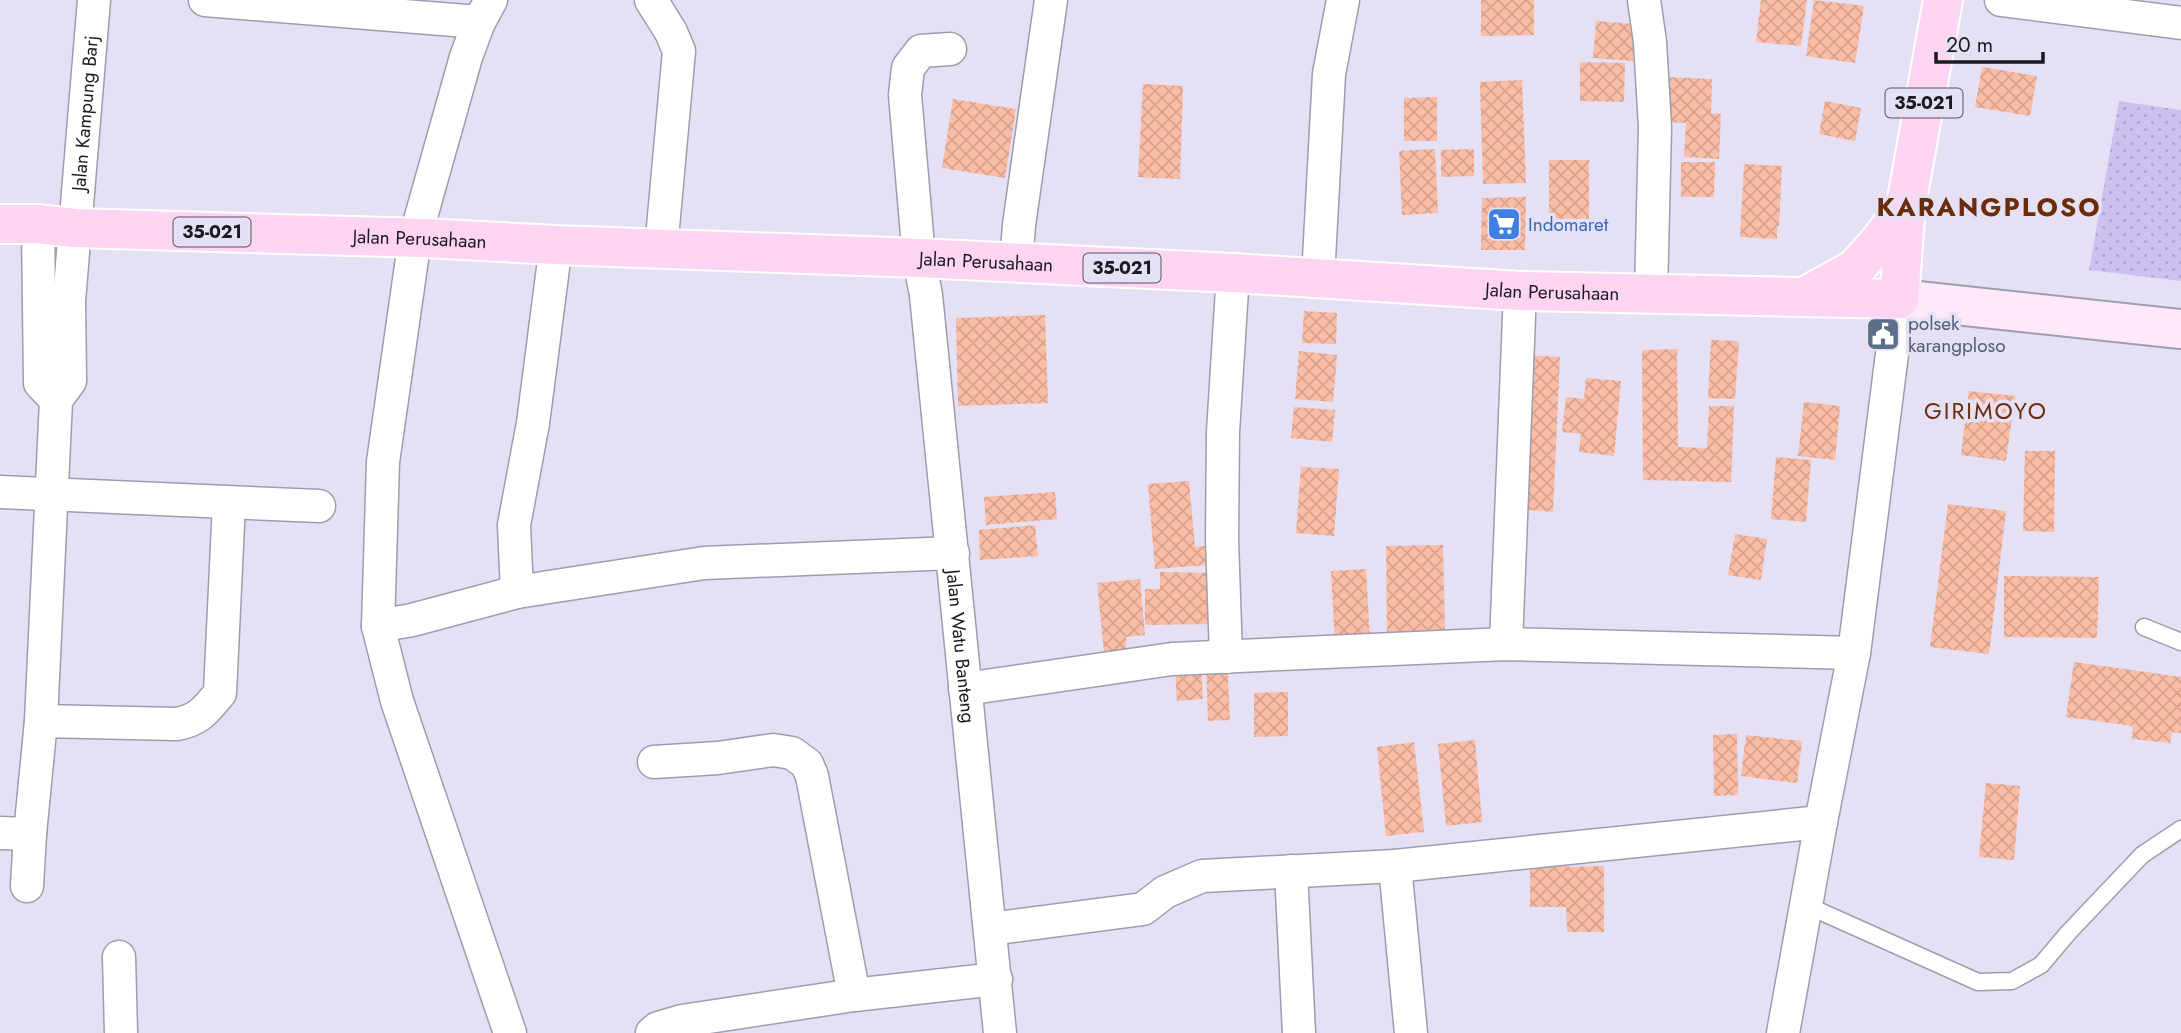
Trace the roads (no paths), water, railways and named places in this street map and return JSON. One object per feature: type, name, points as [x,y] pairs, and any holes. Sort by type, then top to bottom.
[{"type":"main road","name":"35-021","points":[[1899,299],[1906,205],[1943,0]]},
{"type":"main road","name":"35-021","points":[[1804,297],[1856,269],[1906,205]]},
{"type":"main road","name":"Jalan Perusahaan","points":[[0,224],[919,258],[1233,273],[1520,291],[1899,299],[2181,329]]},
{"type":"street","name":"Jalan Kampung Barj","points":[[52,494],[56,400],[40,383],[56,226],[94,0]]},
{"type":"street","points":[[205,0],[485,11],[466,57],[426,239],[383,463],[397,701],[510,1033]]},
{"type":"street","points":[[651,0],[671,32],[679,51],[661,249]]},
{"type":"street","points":[[1016,263],[1051,0]]},
{"type":"street","points":[[1318,278],[1329,74],[1343,0]]},
{"type":"street","points":[[1644,0],[1650,42],[1655,127],[1651,294]]},
{"type":"street","points":[[2001,0],[2181,23]]},
{"type":"street","name":"Jalan Watu Banteng","points":[[950,49],[921,51],[908,68],[905,95],[919,258],[926,295],[953,553],[1000,1033]]},
{"type":"street","points":[[517,592],[514,525],[533,423],[556,245]]},
{"type":"street","points":[[1226,657],[1222,538],[1223,459],[1233,273]]},
{"type":"street","points":[[1506,644],[1520,291]]},
{"type":"street","points":[[1783,1033],[1854,653],[1899,299]]},
{"type":"street","points":[[0,492],[319,506]]},
{"type":"street","points":[[27,886],[15,834],[41,721],[52,494]]},
{"type":"street","points":[[41,721],[177,724],[193,721],[207,709],[220,692],[229,503]]},
{"type":"street","points":[[393,623],[517,592],[704,564],[953,553]]},
{"type":"street","points":[[965,689],[1172,659],[1506,644],[1854,653]]},
{"type":"street","points":[[654,762],[718,758],[773,750],[792,753],[807,764],[815,789],[855,995]]},
{"type":"street","points":[[990,929],[1143,909],[1165,892],[1202,876],[1395,866],[1821,822]]},
{"type":"street","points":[[1395,866],[1411,1033]]},
{"type":"street","points":[[1290,871],[1299,1033]]},
{"type":"street","points":[[119,957],[121,1033]]},
{"type":"street","points":[[652,1033],[658,1028],[682,1021],[855,995],[996,979]]},
{"type":"lane","points":[[2144,627],[2181,642]]},
{"type":"lane","points":[[1806,905],[1978,982],[2012,981],[2041,965],[2142,855],[2181,829]]},
{"type":"place","name":"Indomaret","points":[[1504,224]]},
{"type":"place","name":"polsek karangploso","points":[[1883,334]]},
{"type":"district","name":"KARANGPLOSO","points":[[1989,207]]},
{"type":"district","name":"GIRIMOYO","points":[[1986,411]]}]
